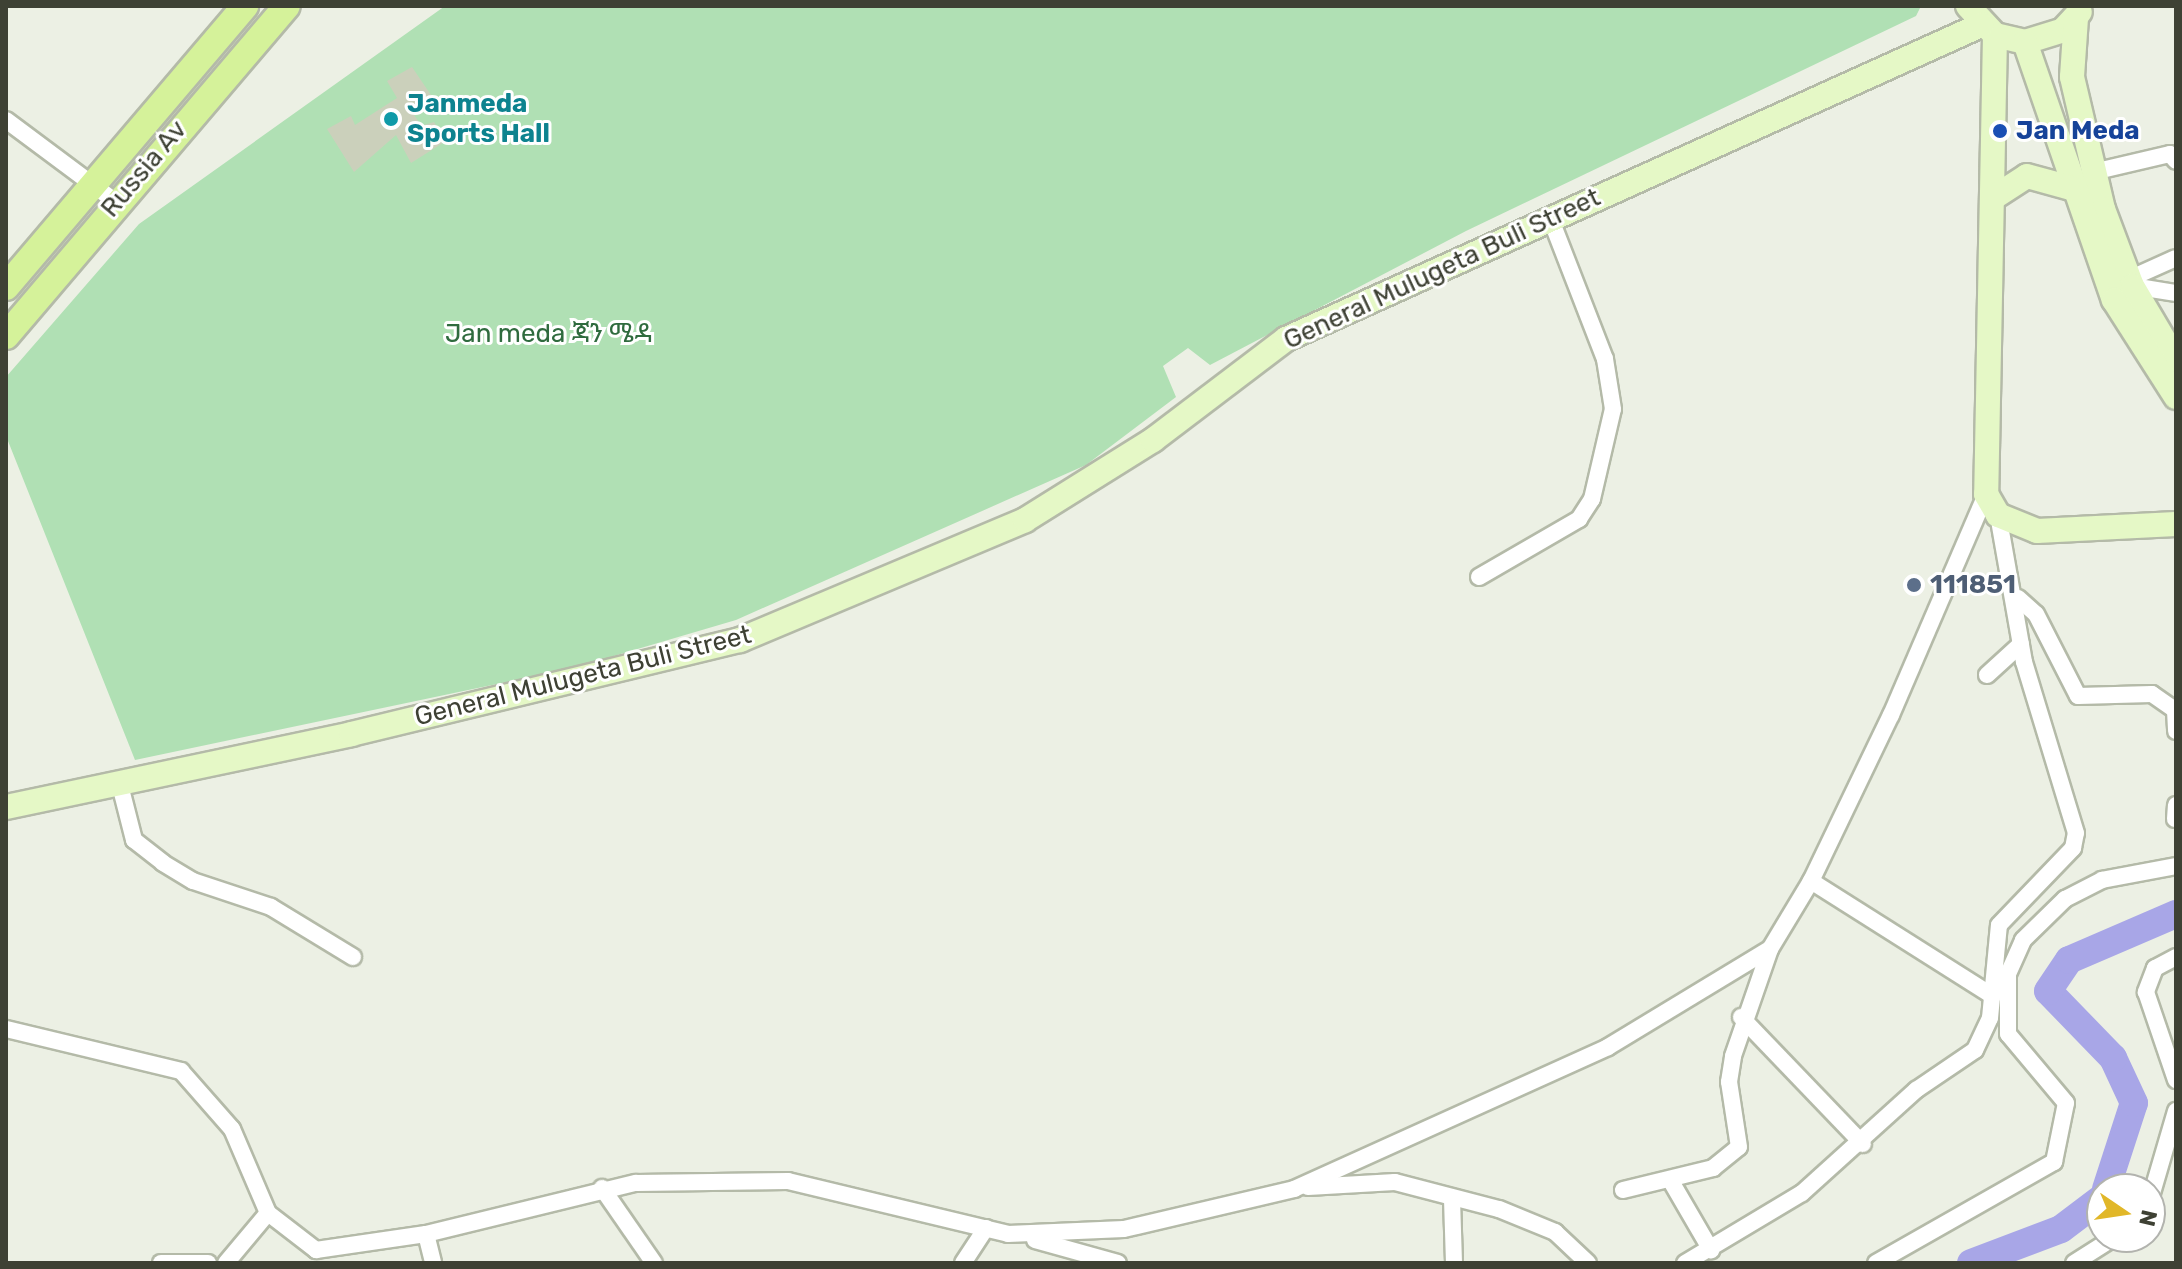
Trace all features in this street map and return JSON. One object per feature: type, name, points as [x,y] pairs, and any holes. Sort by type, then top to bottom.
[{"type":"main road","name":"Russia Av","points":[[6,287],[88,182],[245,6]]},
{"type":"main road","name":"Russia Av","points":[[6,336],[116,202],[287,6]]},
{"type":"main road","points":[[2080,12],[2062,31],[2025,42],[1981,22],[1993,198],[1992,505],[2037,531],[2073,533],[2176,524]]},
{"type":"main road","points":[[2080,12],[2072,77],[2093,172],[2147,335],[2176,397]]},
{"type":"main road","name":"General Mulugeta Buli Street","points":[[6,807],[120,785],[740,640],[1025,520],[1153,440],[1286,339],[1981,22]]},
{"type":"main road","points":[[2025,42],[2071,188],[2114,300],[2176,360]]},
{"type":"main road","points":[[1993,198],[2027,176],[2071,188]]},
{"type":"street","points":[[6,120],[116,202]]},
{"type":"street","points":[[2093,172],[2170,154],[2176,161]]},
{"type":"street","points":[[1479,577],[1579,519],[1592,499],[1613,409],[1605,359],[1550,217]]},
{"type":"street","points":[[2131,283],[2176,258]]},
{"type":"street","points":[[2131,283],[2173,298]]},
{"type":"street","points":[[1685,1263],[1802,1193],[1863,1144],[1916,1090],[1975,1050],[1993,996],[1999,925],[2046,881],[2076,833],[2021,644],[2018,598],[1992,505]]},
{"type":"street","points":[[1623,1190],[1672,1183],[1713,1168],[1739,1147],[1729,1082],[1741,1017],[1770,949],[1811,881],[1992,505]]},
{"type":"street","points":[[2018,598],[2036,614],[2078,696],[2152,694],[2175,710],[2176,731]]},
{"type":"street","points":[[1987,675],[2021,644]]},
{"type":"street","points":[[120,785],[134,840],[163,863],[193,881],[271,907],[353,957]]},
{"type":"street","points":[[2175,819],[2176,805]]},
{"type":"street","points":[[1876,1263],[2054,1162],[2066,1103],[2008,1034],[2008,974],[2023,940],[2065,899],[2102,880],[2176,866]]},
{"type":"street","points":[[1811,881],[1993,996]]},
{"type":"street","points":[[1294,1189],[1608,1047],[1770,949]]},
{"type":"street","points":[[2176,957],[2155,968],[2146,992],[2173,1059],[2176,1080]]},
{"type":"street","points":[[1741,1017],[1863,1144]]},
{"type":"street","points":[[6,1029],[181,1071],[232,1129],[268,1213],[316,1250],[426,1234],[602,1188],[788,1181],[1061,1245],[1118,1263]]},
{"type":"street","points":[[2158,1173],[2176,1111]]},
{"type":"street","points":[[1008,1234],[1124,1229],[1294,1189],[1395,1182],[1528,1218],[1588,1263]]},
{"type":"street","points":[[1672,1183],[1711,1250]]},
{"type":"street","points":[[602,1188],[654,1263]]},
{"type":"street","points":[[1452,1199],[1454,1263]]},
{"type":"street","points":[[226,1263],[268,1213]]},
{"type":"street","points":[[963,1263],[986,1228]]},
{"type":"street","points":[[426,1234],[433,1263]]},
{"type":"street","points":[[1057,1263],[1061,1245]]},
{"type":"street","points":[[161,1263],[208,1263]]},
{"type":"green space","name":"Jan meda ጃን ሜዳ","points":[[445,6],[1921,6],[1916,16],[1466,231],[1210,365],[1188,348],[1163,366],[1176,397],[1086,465],[736,620],[573,668],[135,760],[6,436],[6,377],[139,224]]},
{"type":"building","name":"Janmeda Sports Hall","points":[[412,67],[431,95],[410,108],[421,126],[434,122],[446,141],[411,163],[396,135],[354,172],[327,129],[351,116],[355,125],[397,98],[387,81]]},
{"type":"waterway","points":[[2111,1173],[2134,1103],[2113,1058],[2048,991],[2069,960],[2176,914]]},
{"type":"waterway","points":[[1971,1263],[2061,1229],[2086,1210]]},
{"type":"place","name":"Janmeda Sports Hall","points":[[391,119]]},
{"type":"place","name":"Jan Meda","points":[[2000,131]]},
{"type":"place","name":"111851","points":[[1914,585]]}]
